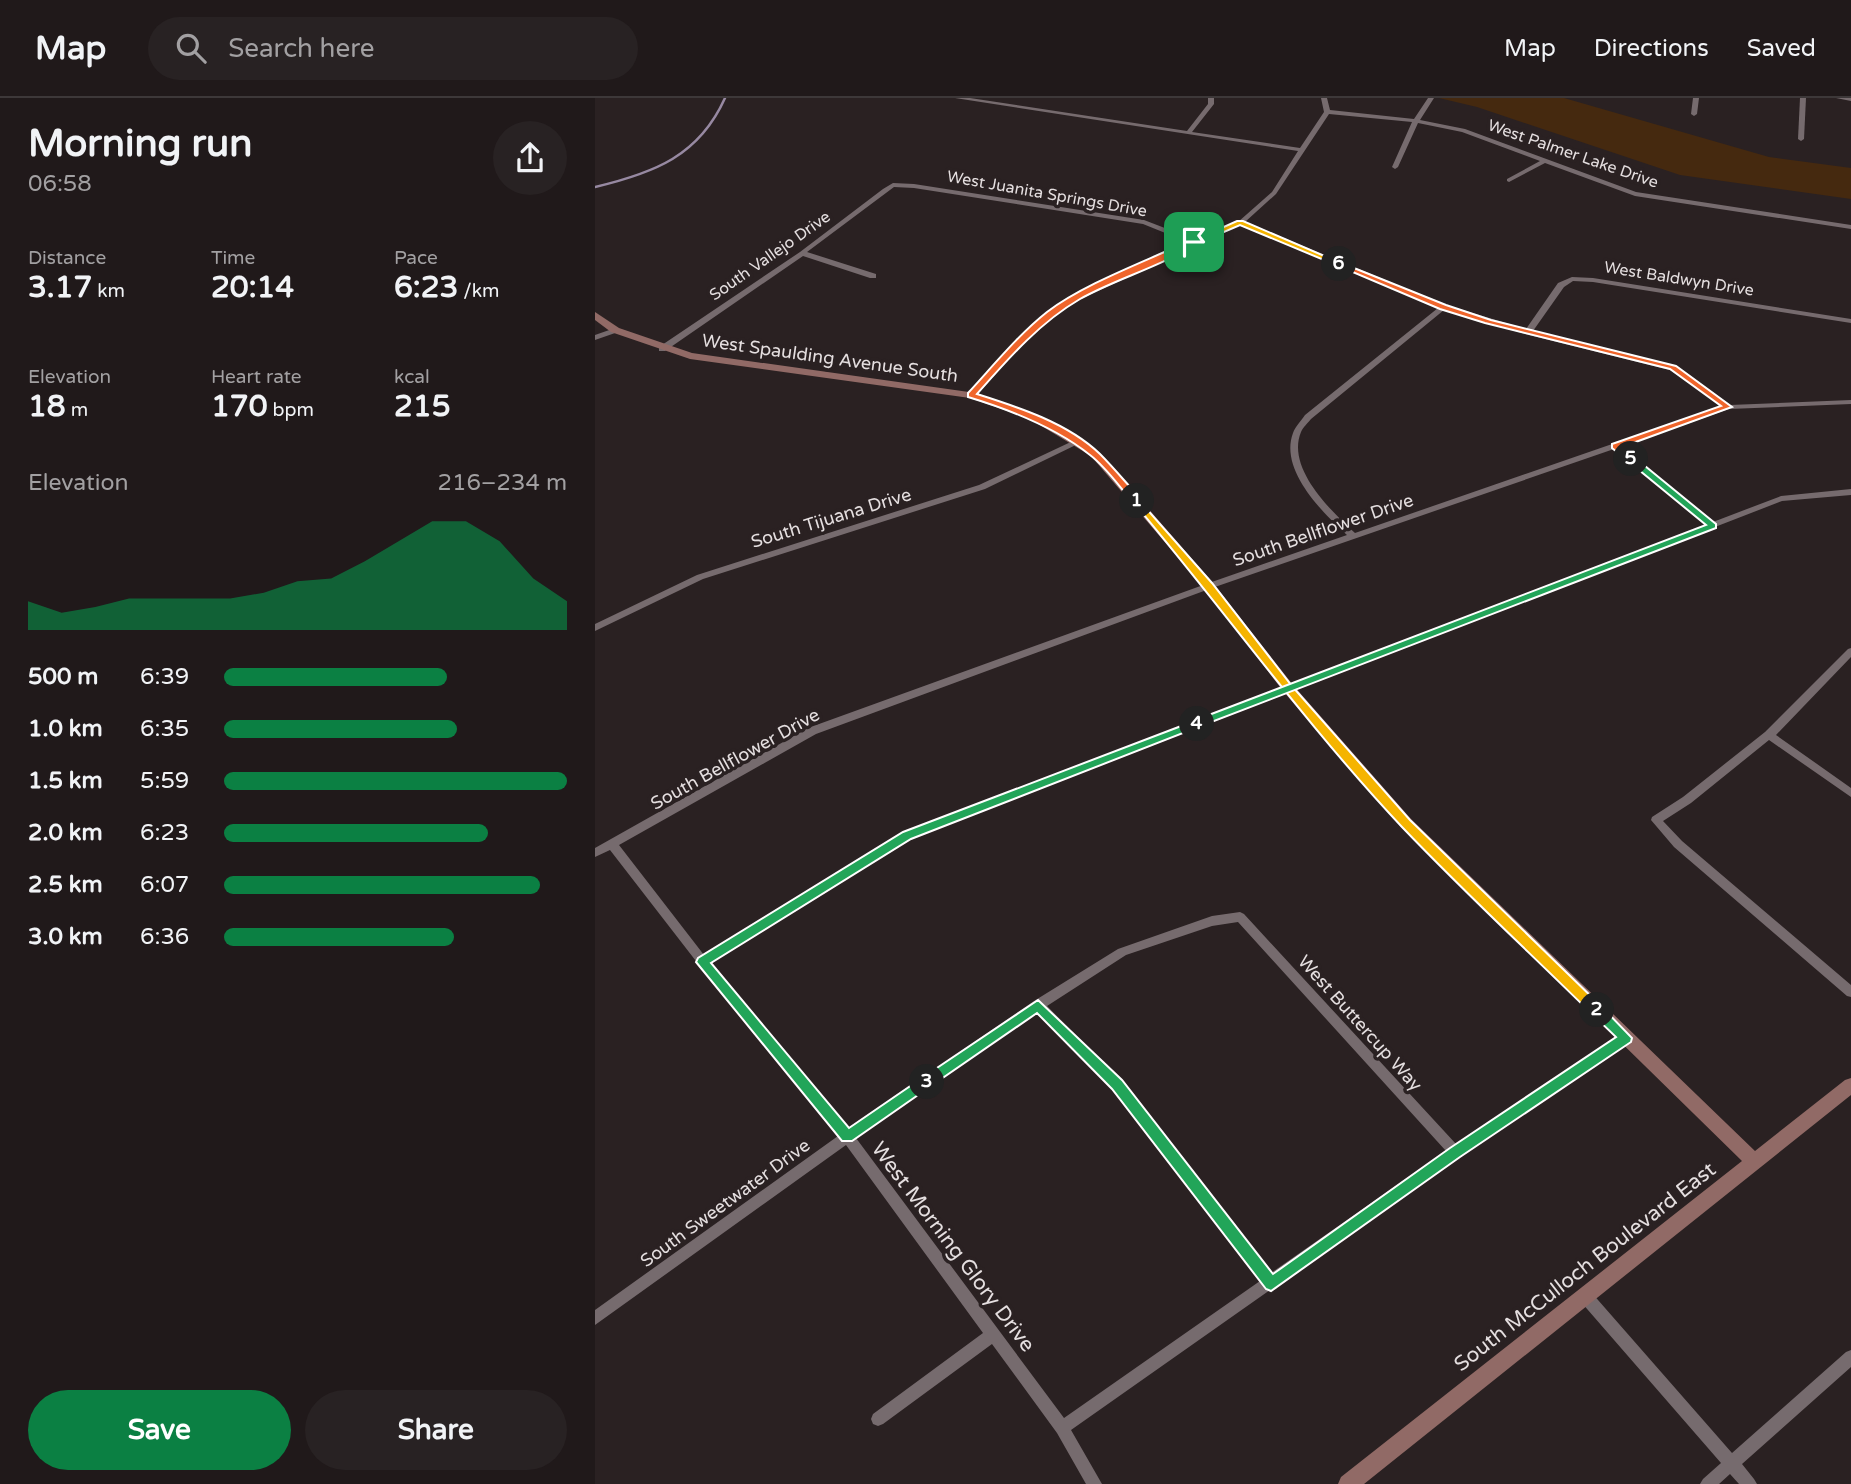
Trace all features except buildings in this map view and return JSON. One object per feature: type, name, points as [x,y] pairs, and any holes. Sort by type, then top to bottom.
[{"type":"street","points":[[958,98],[1303,150]]},
{"type":"street","points":[[1188,133],[1211,104],[1211,98]]},
{"type":"street","points":[[971,395],[1009,353],[1050,314],[1080,296],[1240,223],[1274,193],[1303,150],[1327,112],[1324,98]]},
{"type":"street","points":[[1395,167],[1416,121],[1431,98]]},
{"type":"street","points":[[1694,114],[1696,98]]},
{"type":"street","points":[[1801,139],[1803,98]]},
{"type":"street","points":[[1839,98],[1851,99]]},
{"type":"street","name":"West Palmer Lake Drive","points":[[1327,112],[1416,121],[1463,130],[1635,194],[1851,227]]},
{"type":"street","points":[[1509,180],[1544,160]]},
{"type":"street","name":"West Juanita Springs Drive","points":[[893,185],[1144,222],[1194,242]]},
{"type":"street","name":"South Vallejo Drive","points":[[663,349],[802,253],[893,185]]},
{"type":"street","points":[[1240,223],[1443,307],[1528,332],[1673,368],[1728,407]]},
{"type":"street","points":[[802,253],[873,276]]},
{"type":"street","name":"West Baldwyn Drive","points":[[1528,332],[1560,285],[1572,279],[1593,280],[1851,321]]},
{"type":"street","points":[[1353,536],[1313,496],[1297,461],[1296,436],[1308,417],[1443,307]]},
{"type":"street","name":"West Spaulding Avenue South","points":[[595,315],[615,330],[663,349],[723,362],[971,395],[1034,417],[1078,442],[1108,466],[1209,586],[1288,688],[1406,824],[1755,1162]]},
{"type":"street","points":[[595,338],[615,330]]},
{"type":"street","name":"South Bellflower Drive","points":[[595,853],[812,731],[1209,586],[1728,407],[1851,402]]},
{"type":"street","name":"South Tijuana Drive","points":[[595,628],[700,577],[982,487],[1078,442]]},
{"type":"street","points":[[1615,446],[1713,526]]},
{"type":"street","points":[[703,962],[907,836],[1781,499],[1851,492]]},
{"type":"street","points":[[1851,651],[1769,735],[1656,820],[1678,844],[1851,992]]},
{"type":"street","points":[[1769,735],[1851,793]]},
{"type":"street","name":"West Morning Glory Drive","points":[[612,845],[703,962],[847,1137],[1062,1428],[1094,1484]]},
{"type":"street","name":"South Sweetwater Drive","points":[[595,1318],[847,1137],[1038,1005],[1122,953],[1212,921],[1240,917]]},
{"type":"street","name":"West Buttercup Way","points":[[1240,917],[1455,1152]]},
{"type":"street","points":[[1038,1005],[1117,1085],[1271,1284]]},
{"type":"street","points":[[1062,1428],[1271,1284],[1455,1152],[1626,1038]]},
{"type":"street","name":"South McCulloch Boulevard East","points":[[1348,1484],[1851,1085]]},
{"type":"street","points":[[1585,1297],[1749,1484]]},
{"type":"street","points":[[878,1419],[994,1334]]},
{"type":"street","points":[[1708,1484],[1851,1357]]},
{"type":"shaded area","points":[[1439,98],[1564,98],[1769,157],[1851,168],[1851,199],[1680,175],[1477,107]]},
{"type":"waterway","points":[[595,187],[637,175],[672,159],[702,134],[725,98]]},
{"type":"route","points":[[1194,242],[1080,296],[1050,314],[1031,330],[971,395],[1034,417],[1061,431],[1108,466],[1209,586],[1288,688],[1406,824],[1626,1038],[1455,1152],[1271,1284],[1117,1085],[1038,1005],[847,1137],[703,962],[907,836],[1288,688],[1713,526],[1615,446],[1728,407],[1673,368],[1528,332],[1443,307],[1240,223],[1194,242]]}]
